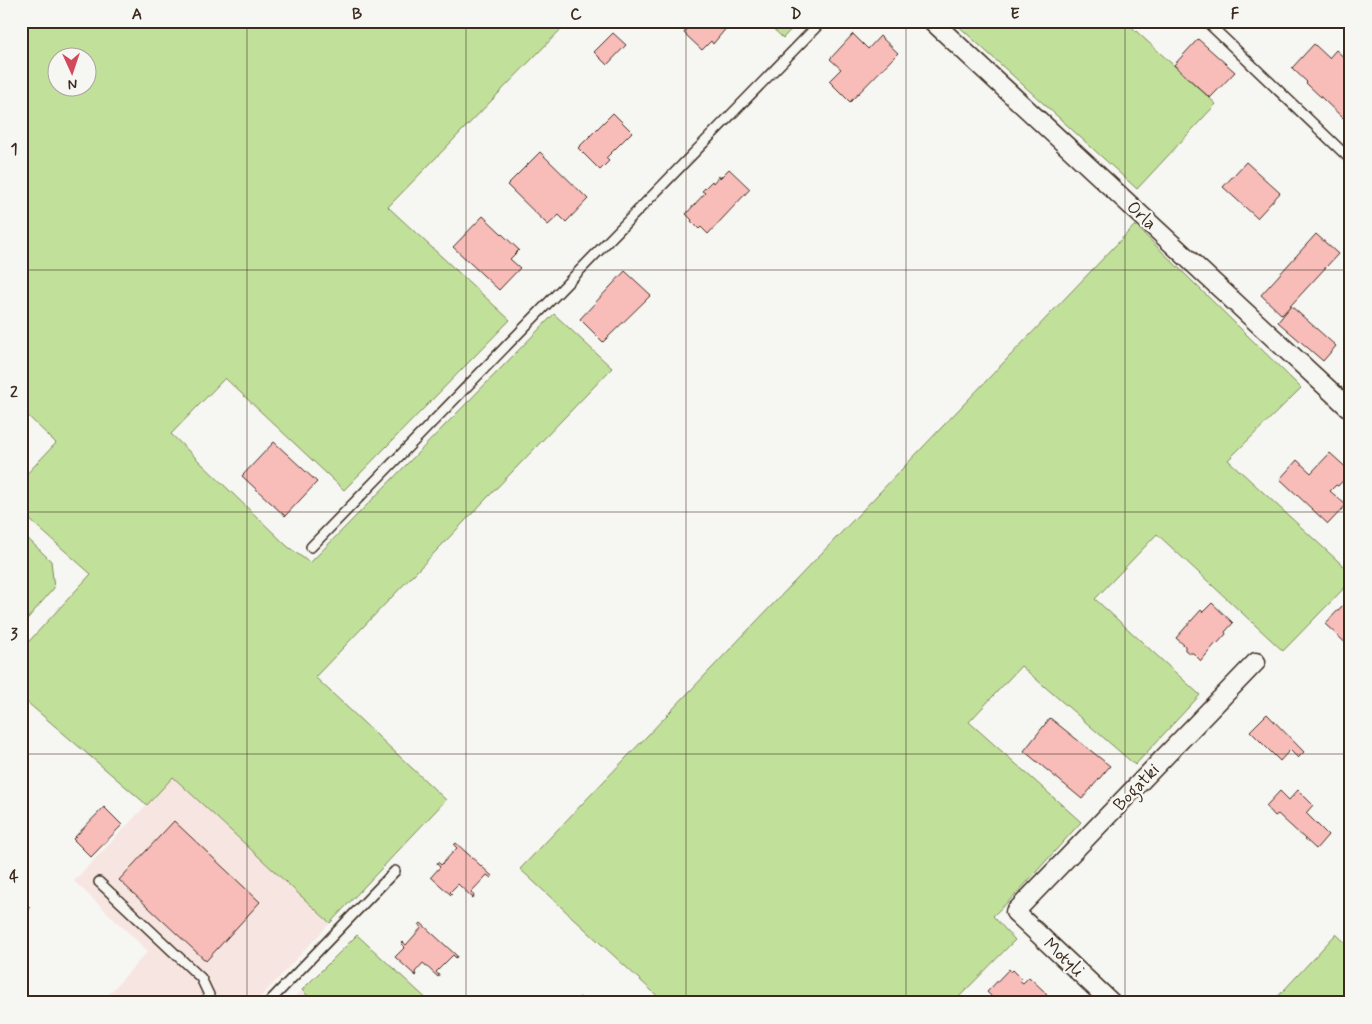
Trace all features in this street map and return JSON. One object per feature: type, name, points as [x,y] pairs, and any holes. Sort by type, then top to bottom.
[{"type":"street","name":"Orla","points":[[932,21],[1351,410]]},
{"type":"street","name":"Bogatki","points":[[1015,912],[1256,662]]},
{"type":"street","name":"Motyli","points":[[1015,912],[1112,1003]]},
{"type":"lane","points":[[311,546],[822,21]]},
{"type":"lane","points":[[1206,21],[1351,160]]},
{"type":"lane","points":[[268,1003],[395,871]]},
{"type":"lane","points":[[99,882],[201,978],[209,1003]]},
{"type":"shaded area","points":[[173,777],[330,923],[255,1003],[101,1003],[148,951],[74,881]]},
{"type":"shaded area","points":[[302,990],[315,1003],[290,1003]]},
{"type":"green space","points":[[21,21],[569,21],[388,207],[510,320],[344,490],[225,378],[171,434],[287,546],[310,563],[554,314],[612,368],[315,677],[446,800],[330,923],[173,777],[147,805],[21,697],[21,650],[91,574],[21,512],[21,480],[56,443],[21,409]]},
{"type":"green space","points":[[765,21],[799,21],[783,38]]},
{"type":"green space","points":[[953,21],[1125,21],[1216,104],[1137,189]]},
{"type":"green space","points":[[1135,225],[1301,388],[1228,460],[1351,573],[1351,581],[1283,651],[1157,534],[1095,599],[1200,695],[1135,765],[1021,666],[969,722],[1081,822],[1018,892],[993,916],[1015,940],[953,1003],[665,1003],[520,869]]},
{"type":"green space","points":[[21,532],[51,561],[54,588],[21,626]]},
{"type":"green space","points":[[1336,934],[1351,948],[1351,1003],[1272,1003]]},
{"type":"green space","points":[[357,935],[431,1003],[315,1003],[302,990]]},
{"type":"building","points":[[692,21],[732,21],[713,44],[711,41],[702,50],[684,33]]},
{"type":"building","points":[[613,33],[626,45],[607,65],[594,52]]},
{"type":"building","points":[[853,34],[868,49],[880,36],[898,53],[850,102],[829,81],[841,69],[830,59]]},
{"type":"building","points":[[1198,39],[1235,72],[1210,98],[1174,65]]},
{"type":"building","points":[[1314,44],[1329,58],[1336,50],[1351,64],[1351,109],[1343,118],[1292,68]]},
{"type":"building","points":[[613,113],[632,132],[606,158],[609,161],[600,170],[578,148]]},
{"type":"building","points":[[540,152],[588,199],[566,222],[559,215],[548,225],[507,185]]},
{"type":"building","points":[[1246,162],[1280,193],[1257,218],[1223,187]]},
{"type":"building","points":[[729,169],[750,189],[708,234],[701,227],[699,229],[686,214],[705,193],[702,191]]},
{"type":"building","points":[[483,216],[519,250],[510,259],[520,268],[499,290],[453,247]]},
{"type":"building","points":[[1316,234],[1338,254],[1282,315],[1261,295]]},
{"type":"building","points":[[625,271],[651,295],[603,342],[580,319]]},
{"type":"building","points":[[1291,306],[1336,346],[1323,361],[1278,322]]},
{"type":"building","points":[[274,442],[317,482],[285,516],[242,476]]},
{"type":"building","points":[[1330,453],[1351,472],[1338,486],[1336,485],[1330,491],[1346,505],[1328,524],[1280,479],[1297,460],[1311,473]]},
{"type":"building","points":[[1212,603],[1233,623],[1225,632],[1226,634],[1201,661],[1193,653],[1185,650],[1185,646],[1176,638],[1201,610],[1203,612]]},
{"type":"building","points":[[1343,605],[1351,612],[1351,648],[1325,624]]},
{"type":"building","points":[[1267,714],[1304,752],[1298,758],[1290,750],[1280,761],[1250,731]]},
{"type":"building","points":[[1050,718],[1110,766],[1082,799],[1024,751]]},
{"type":"building","points":[[1298,790],[1313,805],[1306,813],[1328,835],[1316,849],[1278,814],[1275,816],[1266,806],[1280,791],[1289,800]]},
{"type":"building","points":[[104,807],[122,825],[91,857],[73,839]]},
{"type":"building","points":[[174,821],[260,902],[206,961],[119,880]]},
{"type":"building","points":[[456,843],[492,876],[491,878],[487,875],[471,892],[474,896],[473,898],[458,884],[450,892],[451,895],[431,877],[440,867],[437,864],[438,862],[441,865],[457,848],[454,845]]},
{"type":"building","points":[[21,899],[30,908],[21,918]]},
{"type":"building","points":[[421,923],[457,956],[456,958],[453,955],[436,972],[439,975],[438,977],[423,963],[415,972],[416,976],[395,957],[405,947],[401,944],[403,942],[406,945],[422,927],[419,925]]},
{"type":"building","points":[[1009,969],[1011,972],[1013,970],[1021,978],[1019,980],[1023,983],[1029,977],[1047,994],[1038,1003],[989,1003],[993,998],[987,992]]},
{"type":"building","points":[[580,997],[583,1000],[591,1000],[594,1003],[575,1003]]}]
